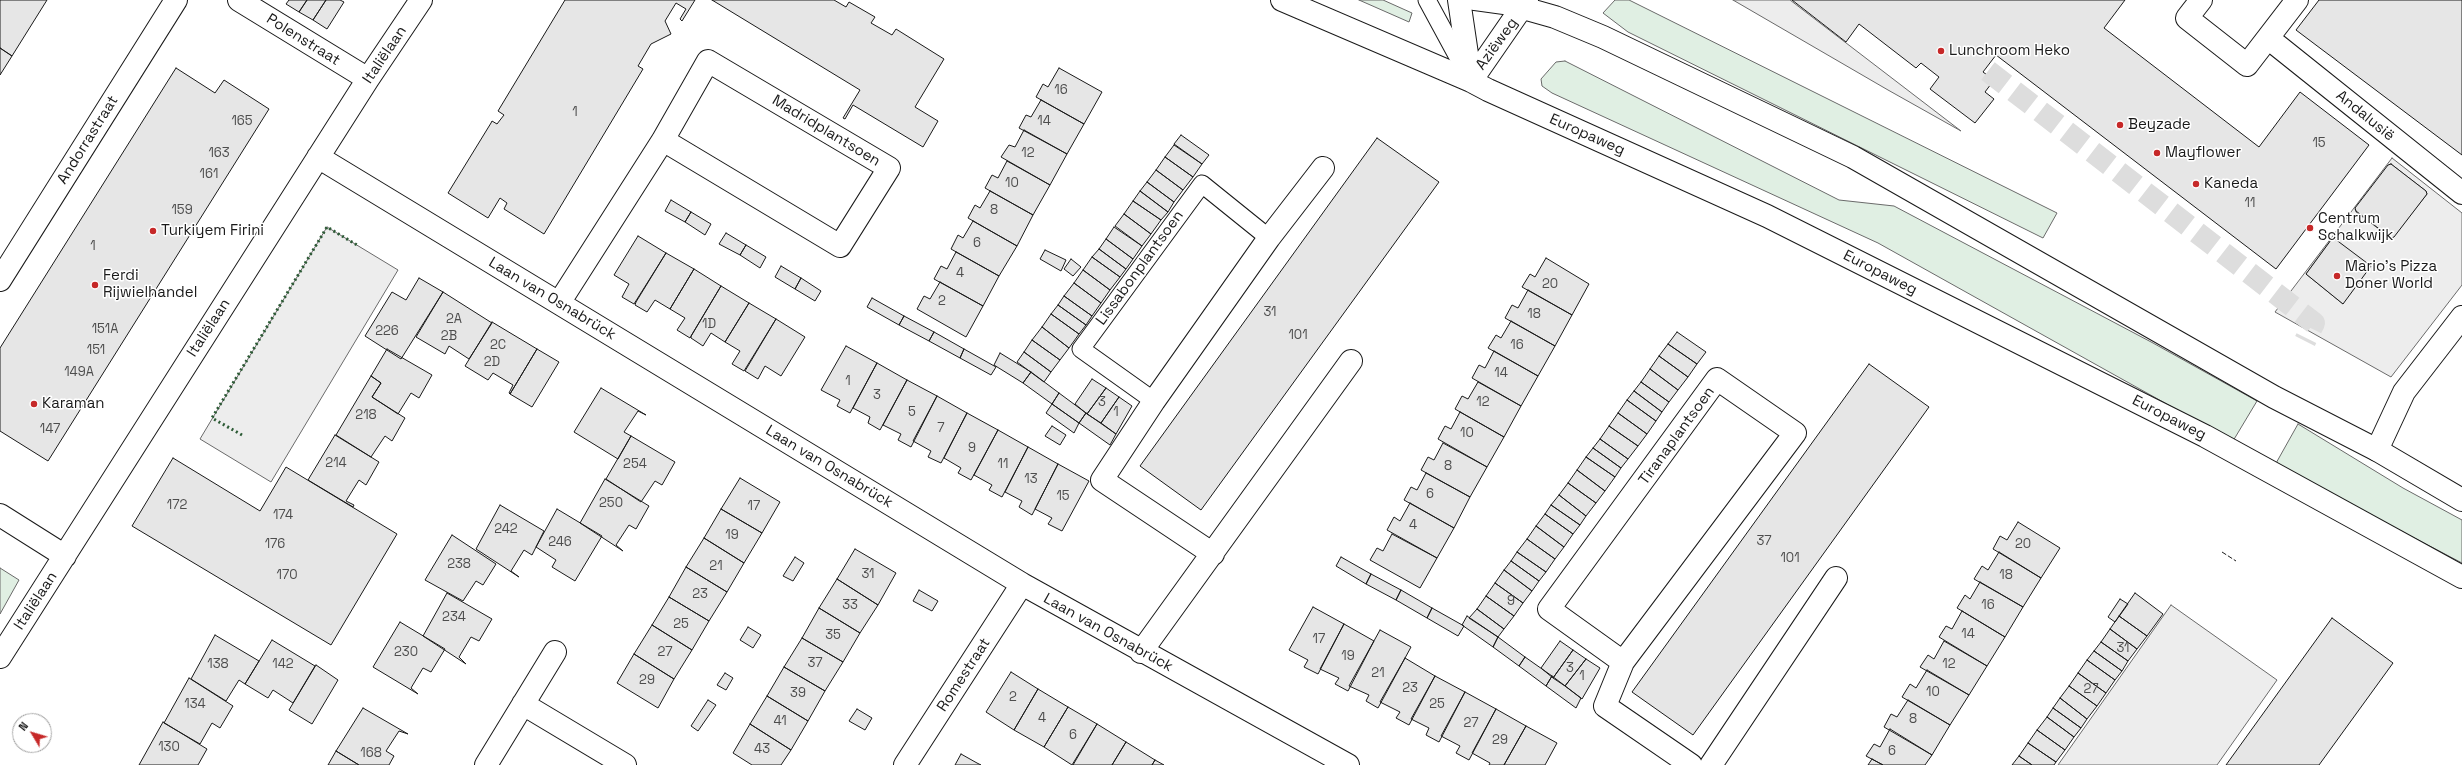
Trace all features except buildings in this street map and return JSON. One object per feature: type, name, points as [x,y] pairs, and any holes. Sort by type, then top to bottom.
[{"type":"street","name":"Andorrastraat","points":[[0,280],[176,0]]},
{"type":"street","name":"Polenstraat","points":[[239,0],[368,79]]},
{"type":"street","name":"Italiëlaan","points":[[0,656],[368,79],[421,0]]},
{"type":"street","name":"Europaweg","points":[[1282,0],[1471,80],[1488,90],[1767,216],[2205,436],[2462,577]]},
{"type":"street","name":"Aziëweg","points":[[1459,0],[1471,80]]},
{"type":"street","points":[[2201,0],[2187,18],[2247,65],[2297,0]]},
{"type":"street","name":"Aziëweg","points":[[1471,80],[1520,3]]},
{"type":"street","points":[[1520,3],[1603,37],[1853,157],[2274,397],[2377,450],[2462,500]]},
{"type":"street","name":"Andalusië","points":[[2268,38],[2462,193]]},
{"type":"street","name":"Madridplantsoen","points":[[559,303],[662,140],[708,61],[889,168],[840,246],[662,140]]},
{"type":"street","name":"Laan van Osnabrück","points":[[318,157],[1022,584],[1141,652],[1348,765]]},
{"type":"street","points":[[1213,554],[1102,480],[1154,401],[1269,238],[1323,168]]},
{"type":"street","points":[[2377,450],[2404,392],[2462,317]]},
{"type":"street","points":[[1141,652],[1351,361]]},
{"type":"street","name":"Tiranaplantsoen","points":[[1623,662],[1549,609],[1717,379],[1794,433],[1623,662],[1605,706],[1691,765]]},
{"type":"street","points":[[0,514],[65,556]]},
{"type":"street","points":[[1711,765],[1836,578]]},
{"type":"street","name":"Romestraat","points":[[905,765],[1022,584]]},
{"type":"street","points":[[486,765],[555,652]]},
{"type":"street","points":[[523,704],[625,765]]},
{"type":"lane","points":[[1427,0],[1471,80]]},
{"type":"lane","points":[[1464,0],[1520,3]]},
{"type":"lane","name":"Lissabonplantsoen","points":[[1154,401],[1081,349],[1202,184],[1269,238]]},
{"type":"green space","points":[[1359,0],[1383,0],[1412,13],[1409,22]]},
{"type":"green space","points":[[1615,0],[1629,0],[2057,213],[2043,238],[1628,32],[1603,13]]},
{"type":"green space","points":[[1565,61],[1839,200],[1894,206],[2153,343],[2257,401],[2233,441],[1878,243],[1552,93],[1542,86],[1541,79],[1556,62]]},
{"type":"green space","points":[[2298,424],[2403,488],[2462,520],[2462,563],[2275,465]]},
{"type":"green space","points":[[0,568],[19,580],[0,614]]},
{"type":"shaded area","points":[[1733,0],[1790,0],[1961,131],[1888,90]]},
{"type":"shaded area","points":[[2392,158],[2462,213],[2462,285],[2391,377],[2275,312]],"holes":[[[2391,164],[2426,191],[2427,194],[2391,238],[2356,212],[2355,209]],[[2331,240],[2343,304],[2306,274]]]},
{"type":"shaded area","points":[[327,227],[398,270],[271,482],[200,439]]},
{"type":"shaded area","points":[[2171,605],[2277,680],[2217,765],[2058,765]]},
{"type":"tunnel","points":[[1988,71],[2314,323],[2305,341]]},
{"type":"hedge","points":[[242,435],[212,418],[327,227],[357,245]]},
{"type":"fence","points":[[2222,552],[2236,561]]},
{"type":"place","name":"Lunchroom Heko","points":[[1941,51]]},
{"type":"place","name":"Beyzade","points":[[2120,125]]},
{"type":"place","name":"Mayflower","points":[[2157,153]]},
{"type":"place","name":"Kaneda","points":[[2196,184]]},
{"type":"place","name":"Centrum Schalkwijk","points":[[2310,228]]},
{"type":"place","name":"Turkiyem Firini","points":[[153,231]]},
{"type":"place","name":"Mario's Pizza Doner World","points":[[2337,276]]},
{"type":"place","name":"Ferdi Rijwielhandel","points":[[95,285]]},
{"type":"place","name":"Karaman","points":[[34,404]]}]
